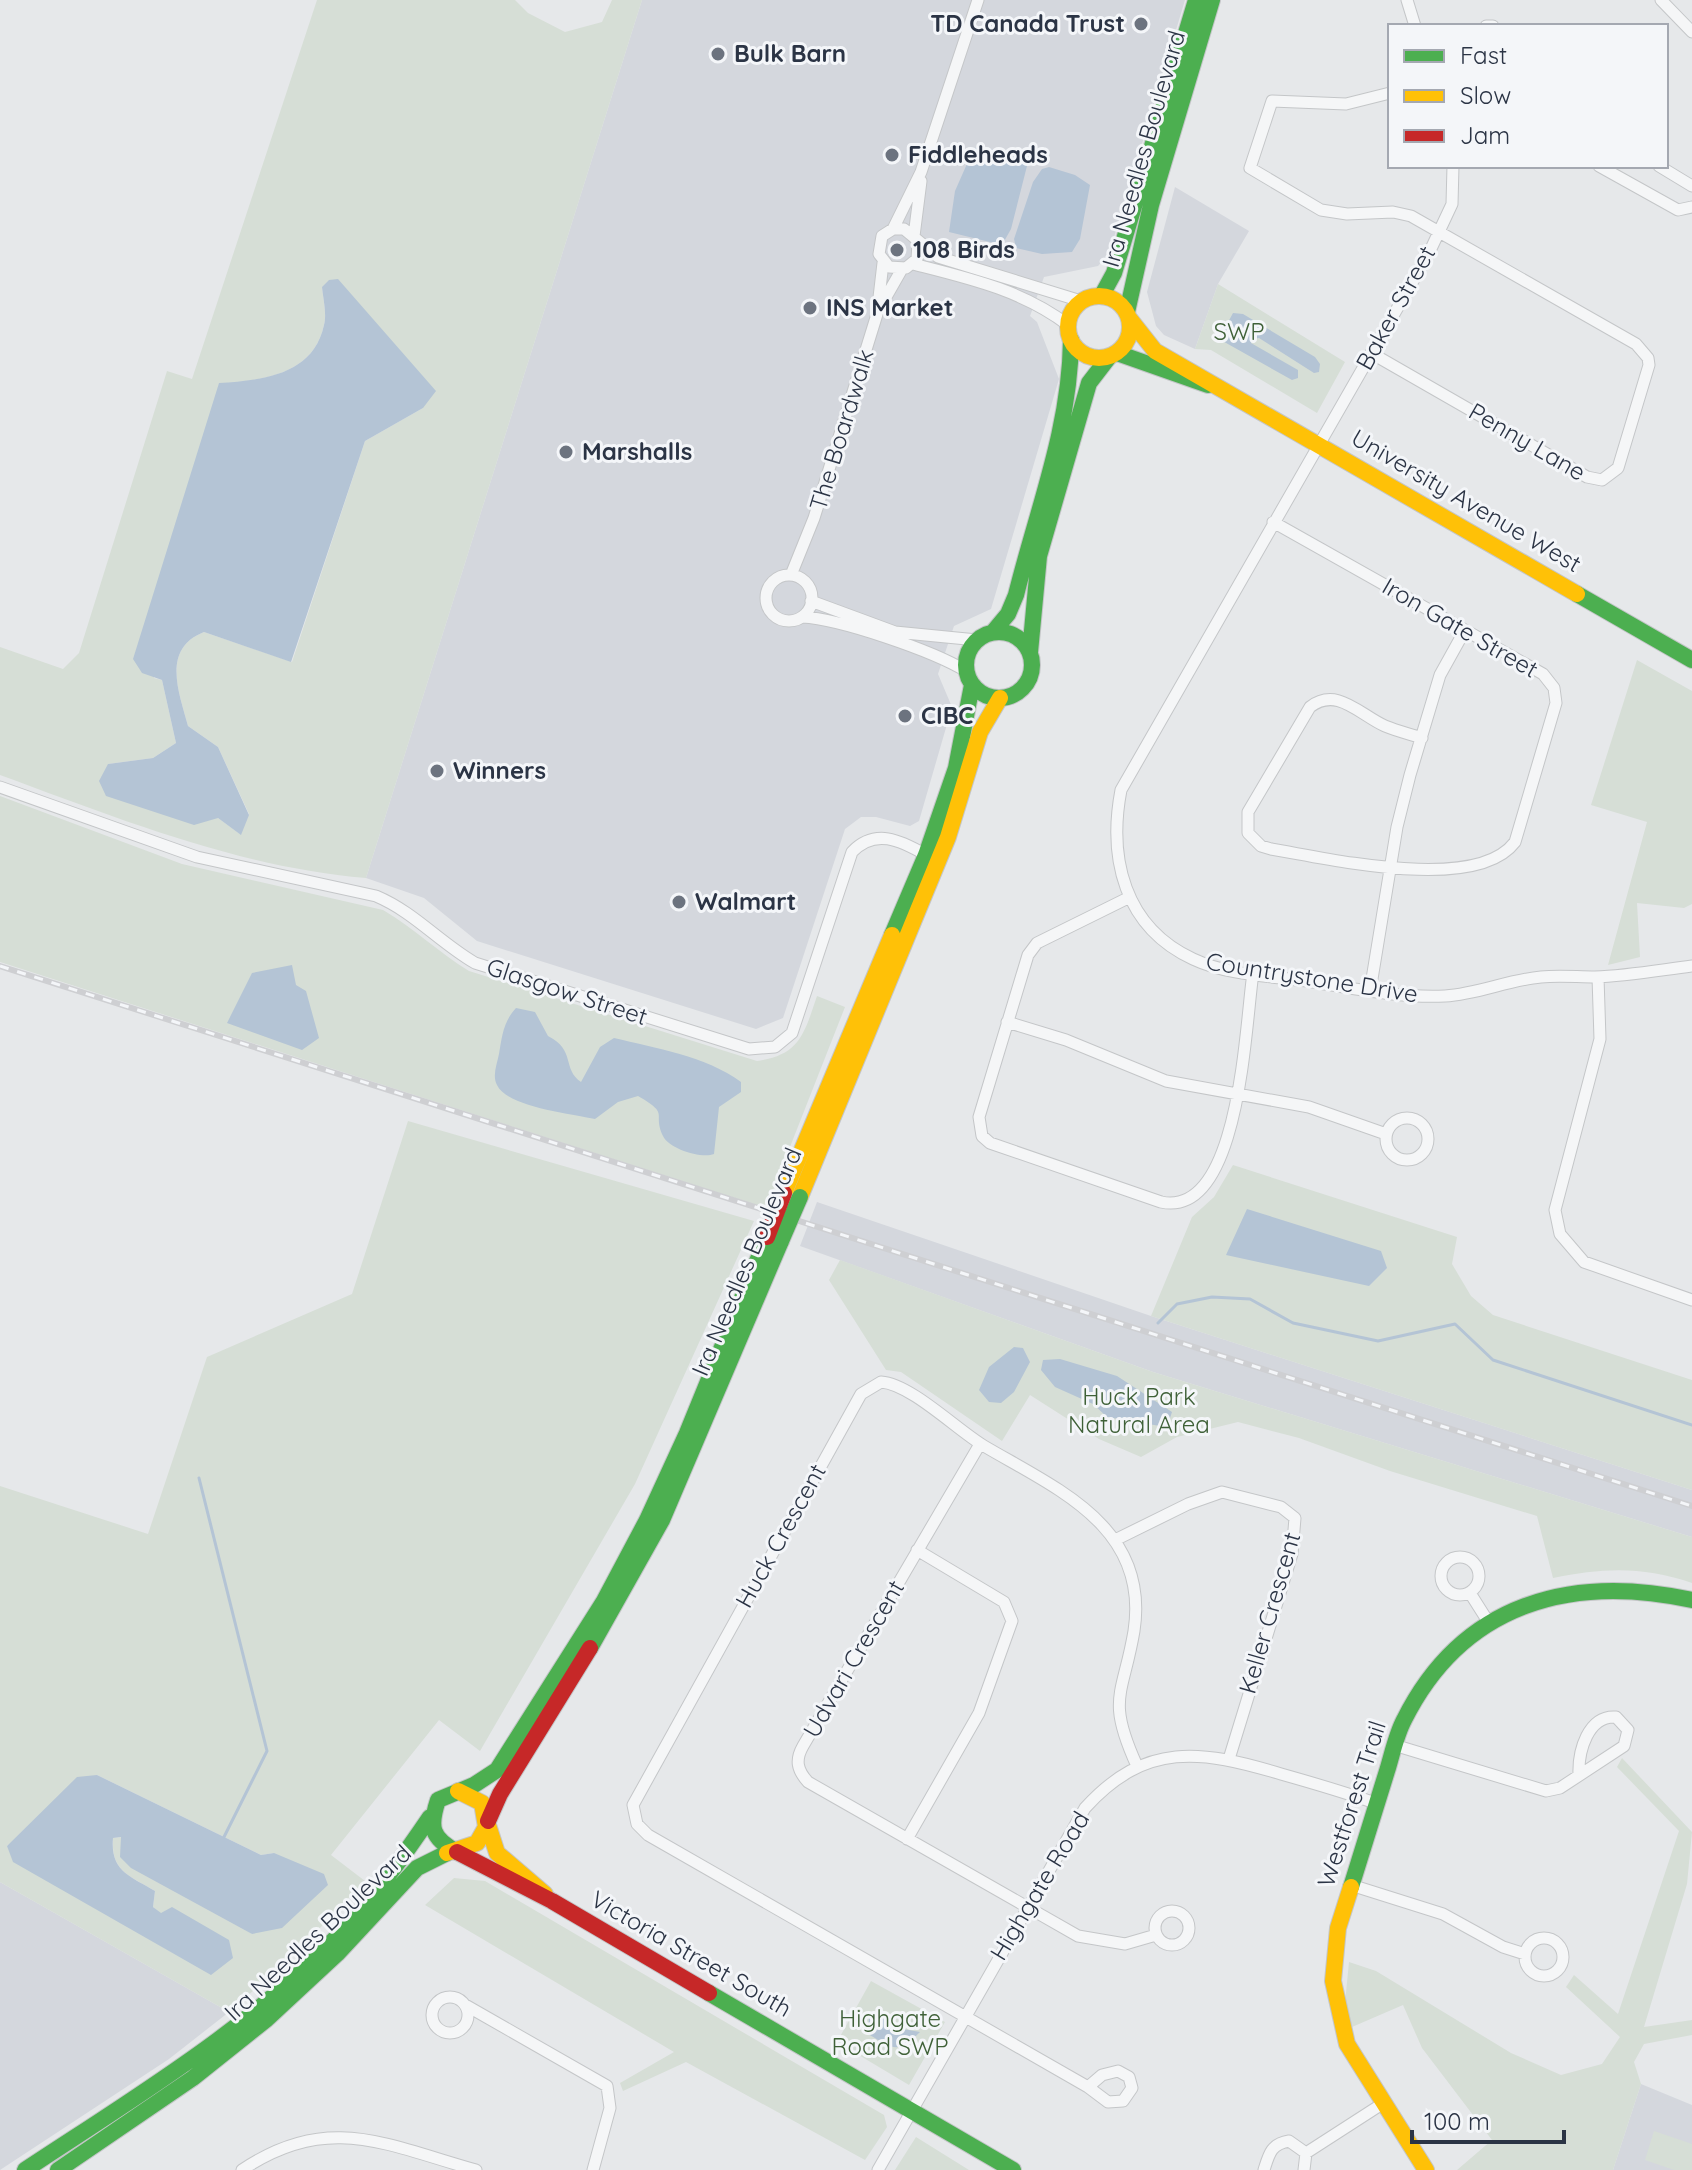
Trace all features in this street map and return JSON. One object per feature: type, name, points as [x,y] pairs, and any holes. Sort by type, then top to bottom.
[{"type":"main road","name":"Ira Needles Boulevard","points":[[1102,295],[1114,273],[1196,0]]},
{"type":"main road","name":"Ira Needles Boulevard","points":[[1128,315],[1151,205],[1212,0]]},
{"type":"main road","points":[[1102,295],[1112,298],[1128,315],[1129,338],[1089,383],[1039,556],[1032,601],[1032,663],[1027,683],[1020,691],[1000,698],[980,692],[969,678],[967,654],[977,640],[993,632],[1008,614],[1016,595],[1070,393],[1069,316],[1081,301],[1102,295]]},
{"type":"main road","name":"University Avenue West","points":[[1128,315],[1155,351],[1197,372],[1213,386],[1318,443],[1692,660]]},
{"type":"main road","points":[[1069,333],[1091,357],[1113,355]]},
{"type":"main road","name":"University Avenue West","points":[[1113,355],[1144,358],[1180,379],[1213,386]]},
{"type":"main road","points":[[993,632],[1015,636],[1030,652]]},
{"type":"main road","name":"Ira Needles Boulevard","points":[[488,1823],[500,1794],[611,1615],[662,1520],[926,855],[956,768],[969,678]]},
{"type":"main road","name":"Ira Needles Boulevard","points":[[792,1195],[948,837],[980,732],[1000,698]]},
{"type":"main road","name":"Ira Needles Boulevard","points":[[458,1791],[497,1770],[604,1601],[681,1446],[774,1239]]},
{"type":"main road","name":"Westforest Trail","points":[[1426,2170],[1347,2044],[1335,1992],[1334,1953],[1375,1803],[1394,1745],[1414,1699],[1446,1658],[1489,1623],[1544,1597],[1595,1587],[1659,1590],[1692,1600]]},
{"type":"main road","points":[[458,1791],[479,1799],[488,1823],[477,1843],[457,1849],[435,1838],[430,1817],[438,1800],[458,1791]]},
{"type":"main road","name":"Ira Needles Boulevard","points":[[25,2170],[162,2082],[271,1997],[376,1892],[430,1817]]},
{"type":"main road","name":"Victoria Street South","points":[[488,1823],[497,1853],[552,1901]]},
{"type":"main road","name":"Ira Needles Boulevard","points":[[58,2170],[193,2078],[267,2019],[337,1954],[417,1868],[434,1857],[457,1849]]},
{"type":"main road","name":"Victoria Street South","points":[[457,1849],[524,1889],[552,1901],[1013,2170]]},
{"type":"street","points":[[978,0],[921,172],[893,229],[879,242],[879,254],[883,263],[953,273],[1020,296],[1046,309],[1069,333]]},
{"type":"street","points":[[1407,0],[1414,24]]},
{"type":"street","points":[[1661,0],[1692,32]]},
{"type":"street","points":[[1388,94],[1346,104],[1272,101],[1250,168],[1321,210],[1347,214],[1393,212],[1411,216],[1438,231]]},
{"type":"street","name":"Baker Street","points":[[1318,443],[1452,204],[1453,168]]},
{"type":"street","points":[[1603,168],[1678,210],[1692,207]]},
{"type":"street","points":[[1664,168],[1690,179]]},
{"type":"street","points":[[908,267],[919,255],[916,239],[921,172]]},
{"type":"street","points":[[893,229],[904,229],[938,257],[1081,301]]},
{"type":"street","name":"Penny Lane","points":[[1371,353],[1587,477],[1607,479],[1618,468],[1649,365],[1643,351],[1438,231]]},
{"type":"street","name":"The Boardwalk","points":[[797,578],[803,548],[878,311],[883,263]]},
{"type":"street","name":"The Boardwalk","points":[[878,311],[908,267]]},
{"type":"street","name":"Countrystone Drive","points":[[1318,443],[1121,790],[1115,820],[1115,853],[1130,897],[1156,933],[1194,959],[1253,973],[1370,991],[1446,996],[1538,977],[1598,977],[1692,966]]},
{"type":"street","name":"Iron Gate Street","points":[[1273,522],[1543,674],[1554,688],[1556,703],[1518,833],[1510,848],[1497,857],[1438,872],[1390,867]]},
{"type":"street","points":[[969,678],[943,656],[824,619],[802,617],[783,620],[768,607],[767,591],[772,582],[797,578],[811,601],[895,632],[977,640]]},
{"type":"street","points":[[802,617],[811,601]]},
{"type":"street","points":[[1370,991],[1397,827],[1440,675],[1465,630]]},
{"type":"street","points":[[1390,867],[1261,846],[1248,833],[1247,817],[1310,707],[1318,701],[1337,699],[1383,725],[1422,738]]},
{"type":"street","name":"Glasgow Street","points":[[0,787],[197,857],[376,896],[399,906],[452,950],[475,963],[749,1049],[775,1047],[792,1033],[852,852],[864,840],[877,837],[910,846],[926,855]]},
{"type":"street","points":[[1130,897],[1037,943],[1028,955],[979,1117],[982,1136],[998,1147],[1161,1202],[1185,1203],[1205,1185],[1226,1149],[1253,973]]},
{"type":"street","points":[[1598,977],[1600,1039],[1555,1210],[1560,1234],[1584,1262],[1692,1300]]},
{"type":"street","points":[[1007,1022],[1066,1040],[1166,1081],[1235,1096],[1309,1107],[1386,1134]]},
{"type":"street","name":"Huck Crescent","points":[[964,2016],[648,1835],[637,1824],[632,1811],[635,1796],[861,1394],[874,1384],[892,1384],[980,1444],[1084,1505],[1115,1540],[1125,1559],[1135,1607],[1134,1629],[1120,1680],[1118,1713],[1137,1766]]},
{"type":"street","name":"Udvari Crescent","points":[[980,1444],[803,1746],[797,1762],[808,1782],[1078,1936],[1093,1941],[1125,1944],[1156,1935]]},
{"type":"street","name":"Keller Crescent","points":[[1115,1540],[1188,1504],[1222,1492],[1281,1507],[1295,1518],[1292,1554],[1229,1759]]},
{"type":"street","points":[[907,1839],[983,1705],[1012,1621],[1004,1602],[917,1550]]},
{"type":"street","points":[[1470,1593],[1489,1623]]},
{"type":"street","points":[[1394,1745],[1546,1791],[1560,1788],[1624,1746],[1628,1730],[1622,1721],[1607,1716],[1591,1726],[1579,1775]]},
{"type":"street","name":"Highgate Road","points":[[878,2170],[1026,1907],[1085,1808],[1102,1789],[1137,1766],[1185,1754],[1229,1759],[1375,1803]]},
{"type":"street","points":[[1351,1885],[1443,1914],[1503,1947],[1525,1954]]},
{"type":"street","points":[[467,2006],[607,2086],[610,2108],[593,2170]]},
{"type":"street","points":[[964,2016],[1088,2087]]},
{"type":"street","points":[[1306,2153],[1382,2104]]},
{"type":"street","points":[[242,2170],[291,2143],[342,2136],[476,2170]]},
{"type":"street","points":[[1264,2170],[1270,2150],[1278,2143],[1289,2141],[1306,2153]]},
{"type":"street","points":[[1304,2170],[1306,2153]]},
{"type":"shaded area","points":[[642,0],[1185,0],[1109,254],[1098,266],[1044,277],[1030,316],[1037,322],[1059,379],[991,609],[954,626],[938,674],[952,707],[919,821],[910,826],[876,817],[861,817],[845,829],[783,1018],[756,1029],[477,941],[424,898],[366,878]]},
{"type":"shaded area","points":[[1175,187],[1249,231],[1218,284],[1195,349],[1164,335],[1156,326],[1147,292]]},
{"type":"shaded area","points":[[817,1202],[1151,1316],[1692,1490],[1692,1537],[1153,1372],[800,1246]]},
{"type":"shaded area","points":[[0,1882],[229,2012],[169,2059],[0,2170]]},
{"type":"shaded area","points":[[1641,2084],[1692,2105],[1692,2170],[1613,2170]]},
{"type":"green space","points":[[317,0],[515,0],[528,13],[565,32],[602,22],[612,0],[642,0],[366,878],[318,872],[226,852],[135,824],[0,775],[0,647],[63,669],[79,653],[167,371],[192,379]],"holes":[[[322,287],[423,408],[365,441],[292,662],[204,632],[182,649],[176,673],[188,726],[218,747],[249,814],[240,834],[218,818],[108,764],[153,758],[176,743],[162,680],[154,678],[219,384],[268,377],[297,365],[309,355],[324,325]]]},
{"type":"green space","name":"SWP","points":[[1218,284],[1345,362],[1317,413],[1211,350],[1195,349]]},
{"type":"green space","points":[[1637,660],[1692,691],[1692,904],[1684,908],[1637,903],[1640,957],[1608,965],[1647,822],[1591,805]]},
{"type":"green space","points":[[0,796],[182,864],[383,910],[469,971],[757,1061],[783,1054],[791,1048],[804,1032],[817,996],[845,1007],[766,1208],[0,962]]},
{"type":"green space","points":[[408,1121],[754,1221],[635,1484],[480,1751],[439,1720],[331,1855],[365,1881],[296,1953],[229,2012],[0,1882],[0,1486],[148,1534],[207,1357],[352,1294]],"holes":[[[97,1775],[261,1855],[274,1853],[252,1934],[122,1837],[113,1838],[115,1858],[130,1876],[155,1891],[153,1907],[161,1914],[7,1846]]]},
{"type":"green space","points":[[1233,1165],[1457,1237],[1452,1264],[1471,1296],[1493,1315],[1692,1380],[1692,1490],[1151,1316],[1192,1217],[1214,1197]]},
{"type":"green space","name":"Huck Park Natural Area","points":[[840,1260],[1153,1372],[1692,1537],[1692,1583],[1674,1577],[1622,1570],[1553,1578],[1537,1516],[1390,1471],[1299,1438],[1238,1422],[1177,1437],[1141,1457],[1099,1439],[1030,1395],[1002,1441],[901,1372],[886,1370],[829,1280]]},
{"type":"green space","points":[[1622,1758],[1692,1832],[1687,1884],[1644,2027],[1692,2020],[1692,2035],[1644,2044],[1634,2062],[1641,2084],[1613,2170],[1457,2170],[1492,2140],[1422,2048],[1403,2005],[1352,2027],[1345,2003],[1349,1962],[1376,1971],[1511,2053],[1561,2075],[1602,2064],[1620,2037],[1566,1987],[1574,1975],[1618,2014],[1679,1831],[1617,1767]]},
{"type":"green space","points":[[454,1878],[485,1881],[884,2115],[887,2127],[865,2160],[686,2062],[623,2091],[620,2083],[674,2052],[425,1905]]},
{"type":"green space","name":"Highgate Road SWP","points":[[871,1981],[945,2022],[909,2085],[837,2042]]},
{"type":"green space","points":[[1654,2131],[1692,2144],[1692,2170],[1674,2170],[1645,2160]]},
{"type":"green space","points":[[916,2137],[969,2170],[895,2170]]},
{"type":"water","points":[[986,147],[1025,162],[1027,166],[1011,229],[1002,245],[949,232],[955,191],[974,148]]},
{"type":"water","points":[[1049,167],[1075,175],[1090,185],[1080,239],[1072,252],[1042,254],[1016,248],[1014,239],[1033,182],[1042,169]]},
{"type":"water","points":[[338,279],[436,391],[423,408],[365,441],[291,662],[204,632],[182,649],[176,673],[188,726],[218,747],[249,815],[241,835],[218,818],[194,825],[106,796],[99,781],[108,764],[153,758],[176,743],[162,680],[142,673],[133,659],[219,383],[268,377],[297,365],[309,355],[324,325],[322,287],[329,280]]},
{"type":"water","points":[[1233,313],[1243,314],[1315,357],[1320,364],[1319,372],[1314,373],[1259,338],[1252,339],[1251,343],[1298,370],[1298,378],[1292,380],[1219,339]]},
{"type":"water","points":[[292,965],[296,985],[306,991],[319,1038],[302,1050],[227,1023],[252,973]]},
{"type":"water","points":[[516,1008],[535,1012],[548,1036],[557,1041],[566,1053],[575,1077],[581,1082],[600,1047],[614,1038],[696,1059],[741,1082],[741,1092],[719,1107],[714,1154],[694,1154],[666,1141],[660,1128],[658,1111],[638,1096],[618,1102],[595,1119],[526,1104],[503,1093],[497,1085],[495,1070],[504,1030]]},
{"type":"water","points":[[1247,1209],[1381,1251],[1387,1268],[1369,1286],[1226,1255]]},
{"type":"water","points":[[1014,1347],[1023,1348],[1030,1362],[1014,1392],[1001,1403],[989,1402],[979,1390],[989,1367]]},
{"type":"water","points":[[1060,1359],[1117,1376],[1172,1412],[1169,1421],[1160,1426],[1107,1417],[1093,1404],[1055,1387],[1041,1370],[1043,1360]]},
{"type":"water","points":[[97,1775],[261,1855],[274,1853],[324,1874],[328,1885],[282,1928],[252,1934],[131,1868],[120,1857],[121,1837],[113,1838],[118,1865],[155,1891],[153,1907],[161,1913],[172,1907],[229,1940],[233,1958],[211,1975],[13,1862],[7,1846],[77,1777]]},
{"type":"water","points":[[878,2013],[903,2029],[920,2032],[900,2047],[890,2046],[868,2034],[869,2018]]},
{"type":"waterway","points":[[1158,1323],[1177,1304],[1212,1297],[1250,1299],[1293,1323],[1378,1341],[1455,1324],[1493,1360],[1692,1425]]},
{"type":"waterway","points":[[199,1478],[267,1751],[224,1837]]},
{"type":"railway","points":[[0,966],[1692,1506]]},
{"type":"traffic: fast","points":[[1102,295],[1114,273],[1196,0]]},
{"type":"traffic: fast","points":[[1127,312],[1151,205],[1212,0]]},
{"type":"traffic: fast","points":[[993,632],[1008,614],[1016,595],[1051,469],[1065,405],[1071,340]]},
{"type":"traffic: fast","points":[[1117,353],[1208,385]]},
{"type":"traffic: fast","points":[[1030,652],[1039,556],[1089,383],[1109,357]]},
{"type":"traffic: fast","points":[[1577,594],[1692,660]]},
{"type":"traffic: fast","points":[[999,632],[1012,634],[1027,647],[1032,665],[1030,678],[1017,693],[999,698],[986,696],[971,683],[966,665],[968,652],[981,637],[999,632]]},
{"type":"traffic: fast","points":[[892,935],[926,855],[956,768],[972,685]]},
{"type":"traffic: fast","points":[[781,1241],[800,1197]]},
{"type":"traffic: fast","points":[[457,1852],[442,1842],[434,1831],[438,1800],[474,1785],[497,1770],[604,1601],[647,1520],[687,1433],[767,1237]]},
{"type":"traffic: fast","points":[[590,1648],[662,1520],[781,1241]]},
{"type":"traffic: fast","points":[[1351,1887],[1401,1726],[1428,1680],[1457,1648],[1489,1623],[1525,1606],[1564,1595],[1605,1591],[1648,1593],[1692,1600]]},
{"type":"traffic: fast","points":[[25,2170],[195,2057],[276,1994],[349,1924],[430,1817]]},
{"type":"traffic: fast","points":[[58,2170],[193,2078],[267,2019],[337,1954],[417,1868],[447,1853]]},
{"type":"traffic: fast","points":[[709,1993],[1013,2170]]},
{"type":"traffic: slow","points":[[1093,296],[1105,296],[1121,305],[1128,315],[1130,327],[1128,339],[1121,349],[1105,358],[1093,358],[1073,344],[1068,333],[1068,321],[1082,301],[1093,296]]},
{"type":"traffic: slow","points":[[1129,318],[1155,351],[1577,594]]},
{"type":"traffic: slow","points":[[800,1197],[948,837],[980,732],[1000,698]]},
{"type":"traffic: slow","points":[[784,1193],[892,935]]},
{"type":"traffic: slow","points":[[447,1853],[477,1843],[486,1827],[482,1803],[458,1791]]},
{"type":"traffic: slow","points":[[488,1825],[497,1853],[545,1894]]},
{"type":"traffic: slow","points":[[1351,1887],[1338,1928],[1333,1981],[1347,2044],[1426,2170]]},
{"type":"traffic: jam","points":[[767,1237],[784,1193]]},
{"type":"traffic: jam","points":[[488,1821],[500,1794],[590,1648]]},
{"type":"traffic: jam","points":[[457,1852],[552,1901],[709,1993]]},
{"type":"place","name":"TD Canada Trust","points":[[1141,24]]},
{"type":"place","name":"Bulk Barn","points":[[718,54]]},
{"type":"place","name":"Fiddleheads","points":[[892,155]]},
{"type":"place","name":"108 Birds","points":[[897,250]]},
{"type":"place","name":"INS Market","points":[[810,308]]},
{"type":"place","name":"Marshalls","points":[[566,452]]},
{"type":"place","name":"CIBC","points":[[905,716]]},
{"type":"place","name":"Winners","points":[[437,771]]},
{"type":"place","name":"Walmart","points":[[679,902]]}]
